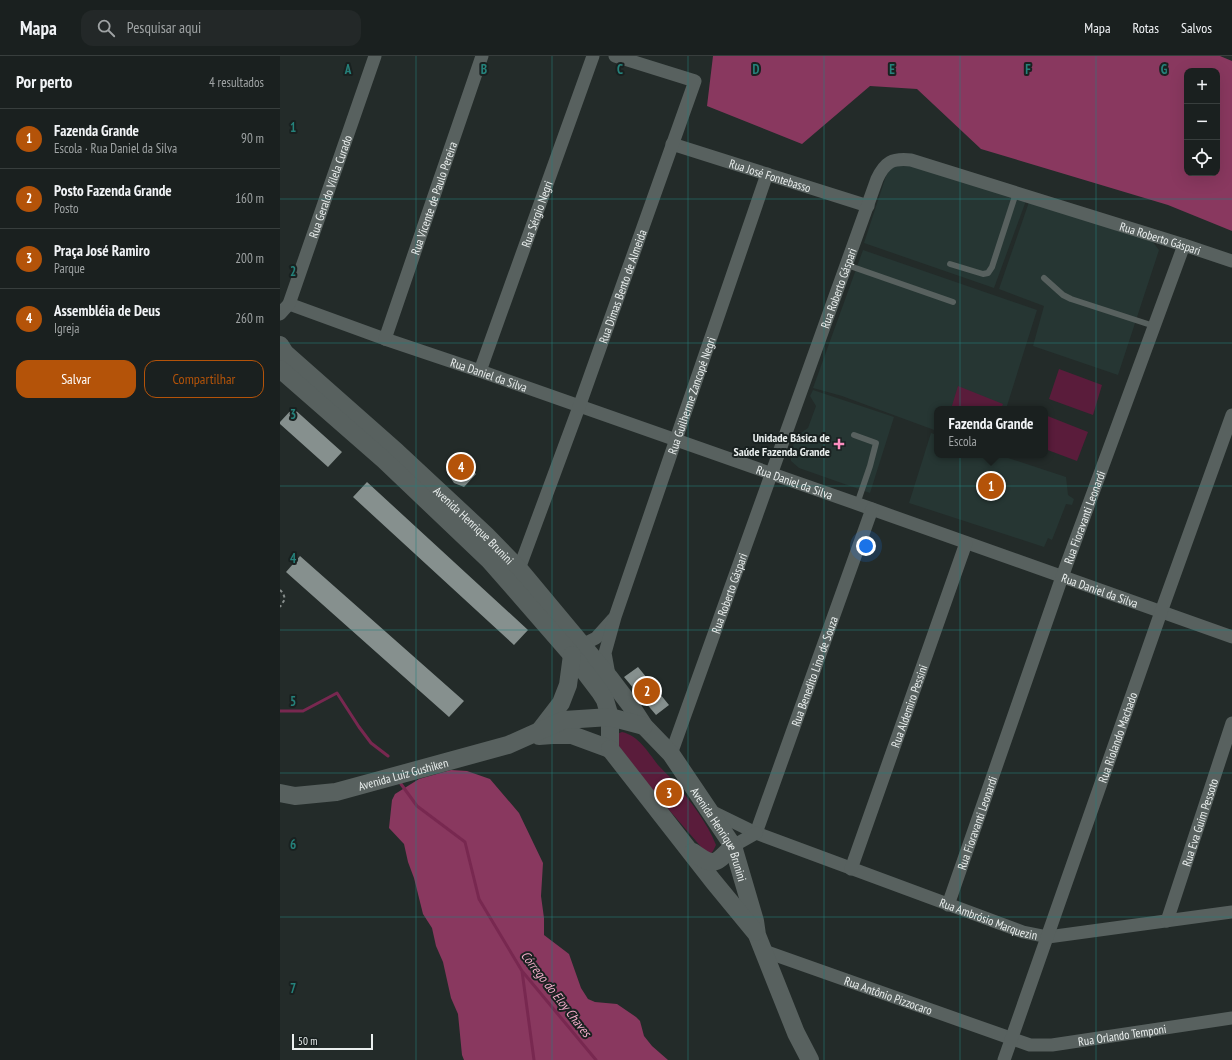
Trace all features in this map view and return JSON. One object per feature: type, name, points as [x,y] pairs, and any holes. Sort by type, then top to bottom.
[{"type":"main road","name":"Avenida Henrique Brunini","points":[[280,345],[285,353],[397,452],[486,535],[519,569],[577,650],[600,692],[610,717]]},
{"type":"main road","name":"Avenida Henrique Brunini","points":[[280,369],[384,460],[490,561],[577,650],[609,677],[644,726],[671,754],[711,811],[733,846],[760,943],[796,1033],[810,1060]]},
{"type":"main road","points":[[532,735],[561,703],[568,685],[577,650]]},
{"type":"main road","points":[[610,749],[610,717],[644,726]]},
{"type":"main road","name":"Avenida Luiz Gushiken","points":[[280,793],[295,796],[336,792],[508,745],[564,720],[610,717]]},
{"type":"main road","name":"Avenida Luiz Gushiken","points":[[532,735],[572,735],[610,749]]},
{"type":"main road","name":"Avenida Henrique Brunini","points":[[610,749],[760,943]]},
{"type":"main road","points":[[687,848],[704,860],[712,863],[720,859],[733,846]]},
{"type":"street","name":"Rua Geraldo Vilela Curado","points":[[284,309],[375,56]]},
{"type":"street","name":"Rua Vicente de Paulo Pereira","points":[[385,339],[482,56]]},
{"type":"street","name":"Rua Sérgio Negri","points":[[480,371],[593,56]]},
{"type":"street","name":"Rua Dimas Bento de Almeida","points":[[519,569],[695,81],[615,56]]},
{"type":"street","name":"Rua José Fontebasso","points":[[672,144],[868,206]]},
{"type":"street","name":"Rua Roberto Gáspari","points":[[671,754],[846,265],[882,169],[889,162],[899,159],[911,160],[1232,261]]},
{"type":"street","name":"Rua Guilherme Zancopé Negri","points":[[609,677],[605,653],[615,617],[767,174]]},
{"type":"street","name":"Rua Fioravanti Leonardi","points":[[948,905],[1062,577],[1184,245]]},
{"type":"street","name":"Rua Daniel da Silva","points":[[284,309],[385,339],[480,371],[1232,637]]},
{"type":"street","name":"Rua Riolando Machado","points":[[1004,1060],[1160,612],[1232,415]]},
{"type":"street","name":"Rua Benedito Lino de Souza","points":[[756,833],[872,509]]},
{"type":"street","name":"Rua Aldemiro Pessini","points":[[851,869],[966,543]]},
{"type":"street","name":"Rua Guilherme Zancopé Negri","points":[[577,650],[596,638],[615,617]]},
{"type":"street","name":"Rua Eva Guim Pessoto","points":[[1167,921],[1232,723]]},
{"type":"street","name":"Rua Ambrósio Marquezin","points":[[711,811],[756,833],[1022,932],[1048,936],[1232,912]]},
{"type":"street","points":[[733,846],[756,833]]},
{"type":"street","name":"Rua Antônio Pizzocaro","points":[[760,943],[1012,1039]]},
{"type":"street","name":"Rua Orlando Temponi","points":[[1012,1039],[1030,1045],[1052,1045],[1232,1018]]},
{"type":"lane","points":[[950,264],[983,274],[988,273],[992,267],[1016,193]]},
{"type":"lane","points":[[846,265],[953,302]]},
{"type":"lane","points":[[1044,278],[1063,295],[1071,299],[1154,326]]},
{"type":"lane","points":[[854,435],[876,443],[857,504]]},
{"type":"path","points":[[280,590],[285,599],[280,607]]},
{"type":"shaded area","points":[[713,56],[1220,56],[1232,61],[1232,231],[1168,205],[981,149],[917,89],[870,86],[802,144],[707,106]]},
{"type":"shaded area","points":[[894,163],[902,163],[1027,198],[994,288],[864,243],[886,176]]},
{"type":"shaded area","points":[[1029,202],[1152,241],[1159,250],[1118,375],[1033,346],[1044,306],[999,289]]},
{"type":"shaded area","points":[[863,250],[1037,310],[1007,406],[934,406],[934,430],[842,396],[813,388]]},
{"type":"shaded area","points":[[1059,369],[1102,385],[1093,415],[1049,399]]},
{"type":"shaded area","points":[[958,386],[1003,404],[1002,406],[952,406]]},
{"type":"shaded area","name":"Unidade Básica de Saúde Fazenda Grande","points":[[813,390],[894,417],[870,493],[799,468],[791,461],[791,453],[796,436],[808,428],[816,406],[810,396]]},
{"type":"shaded area","points":[[1048,416],[1088,432],[1077,461],[1048,450]]},
{"type":"shaded area","points":[[931,433],[934,434],[934,458],[1008,458],[1066,477],[1068,495],[1074,499],[1072,505],[1066,504],[1052,540],[1048,538],[1044,547],[909,503]]},
{"type":"shaded area","points":[[622,732],[633,737],[643,745],[698,812],[716,845],[709,856],[617,750],[617,734]]},
{"type":"shaded area","points":[[451,770],[467,771],[490,779],[519,813],[543,863],[541,896],[544,918],[544,935],[569,954],[581,988],[588,999],[595,1002],[617,1004],[636,1017],[640,1021],[644,1036],[652,1046],[668,1060],[464,1060],[462,1055],[458,1014],[451,998],[443,962],[436,946],[432,928],[423,914],[404,844],[389,828],[392,800],[395,794],[419,779]]},
{"type":"building","points":[[293,408],[342,452],[328,467],[280,424],[280,422]]},
{"type":"building","points":[[460,460],[476,474],[464,487],[454,483],[448,474]]},
{"type":"building","points":[[367,482],[528,630],[514,645],[353,497]]},
{"type":"building","points":[[300,556],[464,701],[449,717],[286,572]]},
{"type":"building","points":[[638,667],[669,705],[656,715],[624,677]]},
{"type":"waterway","points":[[280,711],[303,711],[337,693],[371,743],[388,756]]},
{"type":"waterway","name":"Córrego do Eloy Chaves","points":[[401,784],[417,806],[465,842],[479,899],[522,971],[596,1060]]},
{"type":"waterway","points":[[522,971],[534,1060]]},
{"type":"place","name":"Unidade Básica de Saúde Fazenda Grande","points":[[839,444]]},
{"type":"place","name":"Assembléia de Deus","points":[[461,467]]},
{"type":"place","name":"Fazenda Grande","points":[[991,486]]},
{"type":"place","name":"Posto Fazenda Grande","points":[[647,691]]},
{"type":"place","name":"Praça José Ramiro","points":[[669,793]]}]
